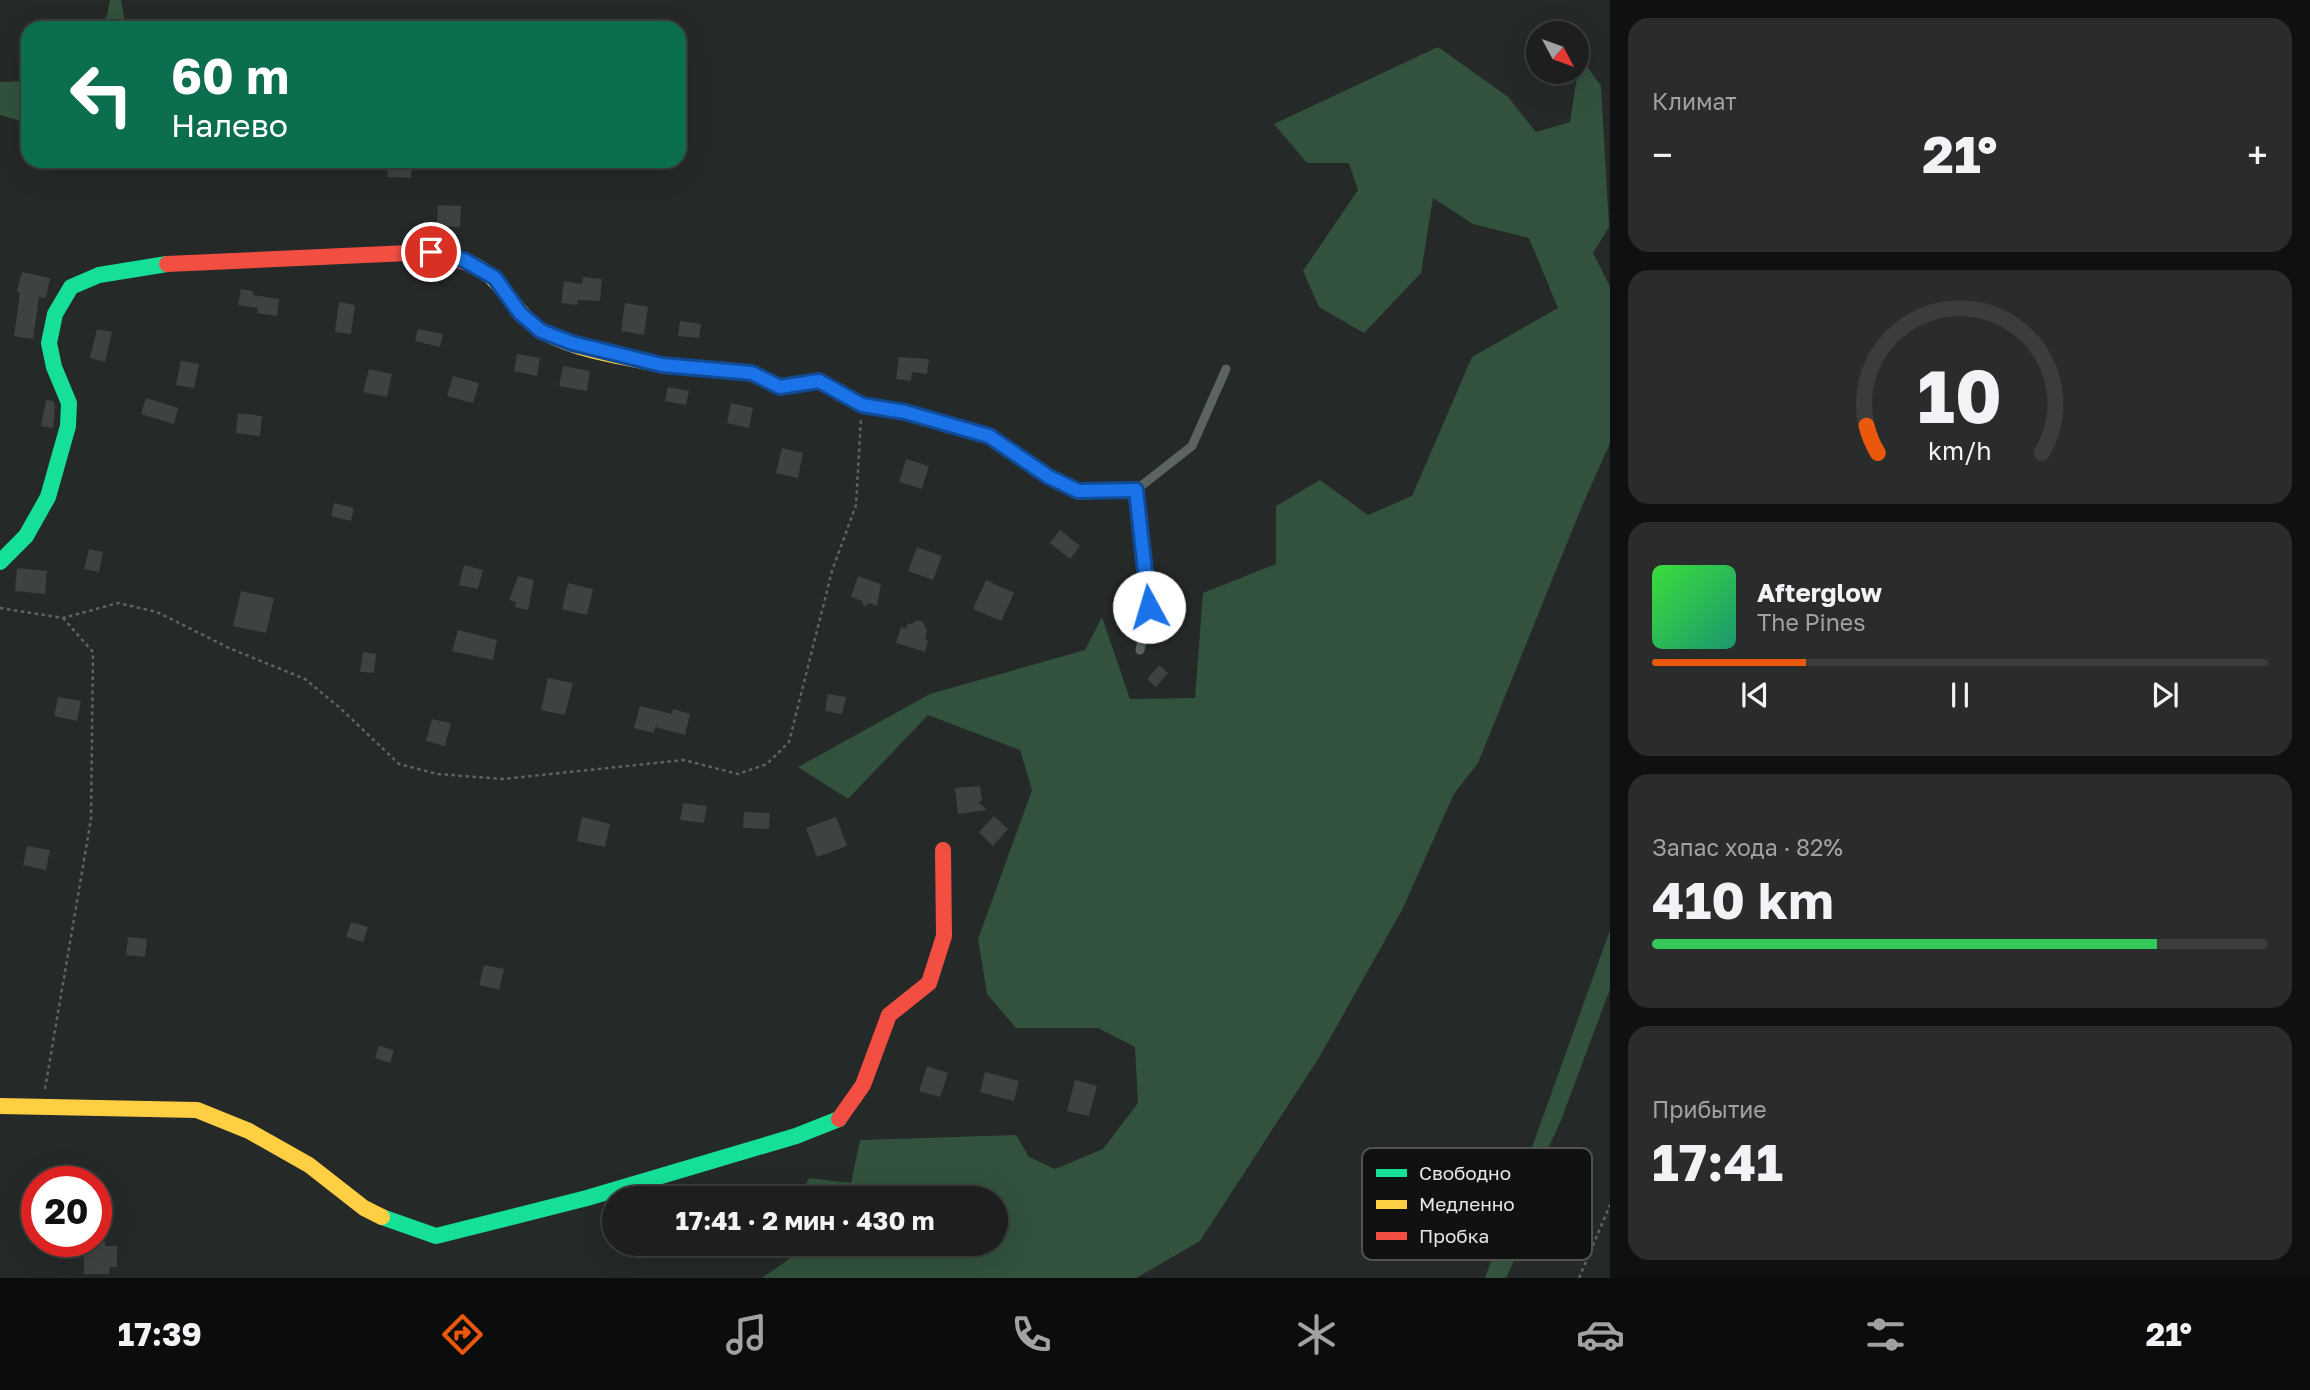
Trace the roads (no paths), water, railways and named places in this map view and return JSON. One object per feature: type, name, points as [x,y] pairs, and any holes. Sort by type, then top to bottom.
[{"type":"street","points":[[0,562],[26,536],[48,497],[68,426],[69,403],[54,368],[49,343],[55,314],[71,287],[99,275],[174,262],[431,252],[464,260],[495,278],[520,313],[541,331],[572,343],[662,365]]},
{"type":"street","points":[[0,1106],[197,1110],[249,1130],[309,1165],[364,1208],[394,1223],[436,1236],[587,1198],[796,1136],[838,1120],[863,1085],[889,1015],[929,983],[944,936],[943,850]]},
{"type":"lane","points":[[662,365],[752,373],[780,387],[819,381],[862,405],[905,412],[989,436],[1049,477],[1078,491],[1136,490],[1192,446],[1226,369]]},
{"type":"lane","points":[[1136,490],[1149,607],[1140,650]]}]
